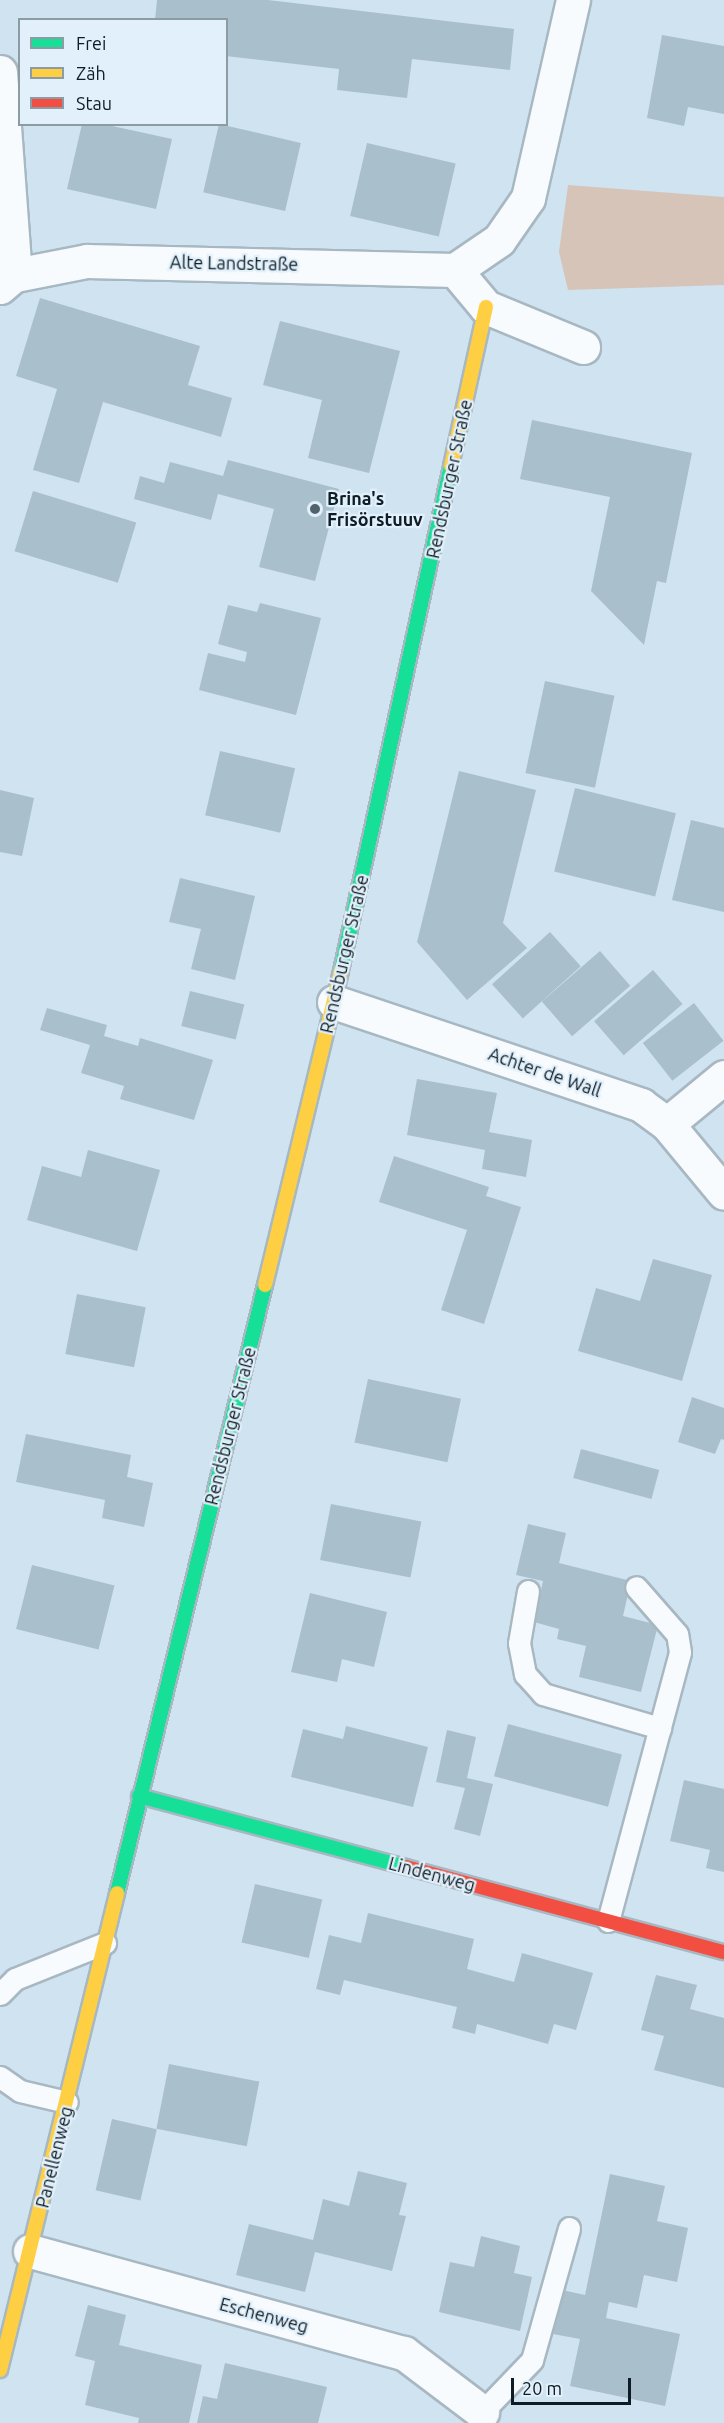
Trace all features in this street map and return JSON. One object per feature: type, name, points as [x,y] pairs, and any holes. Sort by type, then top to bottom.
[{"type":"street","points":[[573,0],[528,198],[499,240],[454,270],[486,308],[583,347]]},
{"type":"street","points":[[0,72],[5,280]]},
{"type":"street","name":"Alte Landstraße","points":[[5,280],[87,261],[454,270]]},
{"type":"street","name":"Rendsburger Straße","points":[[105,1943],[334,1002],[486,308]]},
{"type":"street","name":"Achter de Wall","points":[[334,1002],[640,1104],[667,1124],[724,1193]]},
{"type":"street","points":[[667,1124],[724,1077]]},
{"type":"street","name":"Lindenweg","points":[[139,1796],[724,1952]]},
{"type":"street","name":"Panellenweg","points":[[0,2370],[68,2102],[105,1943]]},
{"type":"street","name":"Eschenweg","points":[[30,2251],[404,2353],[482,2412]]},
{"type":"lane","points":[[608,1921],[680,1652],[677,1634],[636,1587]]},
{"type":"lane","points":[[528,1591],[519,1643],[525,1674],[543,1694],[660,1728]]},
{"type":"lane","points":[[0,1994],[15,1979],[105,1943]]},
{"type":"lane","points":[[0,2077],[20,2091],[68,2102]]},
{"type":"lane","points":[[482,2412],[532,2360],[569,2228]]},
{"type":"shaded area","points":[[568,185],[724,197],[724,285],[568,290],[559,252]]},
{"type":"building","points":[[157,0],[268,0],[514,29],[510,70],[412,59],[407,98],[337,90],[339,69],[228,56],[228,18],[155,18]]},
{"type":"building","points":[[662,35],[724,46],[724,114],[688,107],[684,126],[647,118]]},
{"type":"building","points":[[82,126],[112,126],[172,139],[156,209],[67,189]]},
{"type":"building","points":[[219,126],[228,126],[301,143],[285,211],[203,192]]},
{"type":"building","points":[[367,143],[456,163],[439,237],[350,216]]},
{"type":"building","points":[[40,298],[200,346],[188,385],[232,398],[221,437],[103,402],[79,483],[33,470],[57,389],[16,376]]},
{"type":"building","points":[[280,321],[400,351],[369,473],[308,458],[322,400],[263,385]]},
{"type":"building","points":[[532,420],[692,453],[666,583],[657,581],[644,645],[591,591],[610,497],[520,479]]},
{"type":"building","points":[[228,460],[339,489],[315,581],[259,567],[274,509],[218,494],[211,520],[134,499],[140,476],[164,483],[170,462],[223,476]]},
{"type":"building","points":[[33,491],[136,523],[118,583],[15,551]]},
{"type":"building","points":[[260,603],[321,618],[296,715],[199,690],[208,653],[245,662],[247,652],[218,644],[228,605],[257,612]]},
{"type":"building","points":[[545,681],[614,696],[595,788],[525,773]]},
{"type":"building","points":[[220,751],[295,768],[280,833],[205,815]]},
{"type":"building","points":[[459,771],[536,790],[503,923],[527,948],[467,1000],[417,942]]},
{"type":"building","points":[[575,788],[676,813],[655,897],[554,871]]},
{"type":"building","points":[[0,790],[34,798],[22,856],[0,852]]},
{"type":"building","points":[[691,820],[724,828],[724,912],[672,900]]},
{"type":"building","points":[[180,878],[255,896],[235,980],[191,969],[201,929],[169,922]]},
{"type":"building","points":[[550,932],[581,966],[523,1018],[492,984]]},
{"type":"building","points":[[600,951],[630,986],[572,1036],[542,1002]]},
{"type":"building","points":[[653,970],[683,1004],[624,1055],[594,1021]]},
{"type":"building","points":[[190,991],[244,1005],[236,1039],[181,1026]]},
{"type":"building","points":[[694,1003],[724,1041],[672,1081],[643,1043]]},
{"type":"building","points":[[47,1008],[107,1025],[104,1036],[138,1046],[140,1038],[213,1060],[194,1120],[120,1099],[124,1086],[81,1073],[90,1045],[40,1030]]},
{"type":"building","points":[[417,1079],[497,1093],[489,1132],[532,1140],[526,1177],[482,1169],[485,1150],[407,1135]]},
{"type":"building","points":[[88,1150],[160,1170],[137,1251],[27,1220],[42,1166],[81,1177]]},
{"type":"building","points":[[394,1156],[489,1187],[486,1196],[521,1207],[484,1324],[441,1310],[467,1230],[379,1202]]},
{"type":"building","points":[[653,1259],[712,1275],[682,1381],[578,1351],[596,1288],[640,1301]]},
{"type":"building","points":[[77,1294],[146,1307],[134,1367],[65,1354]]},
{"type":"building","points":[[368,1379],[461,1399],[447,1462],[354,1443]]},
{"type":"building","points":[[692,1397],[724,1408],[724,1440],[721,1439],[715,1454],[678,1442]]},
{"type":"building","points":[[26,1434],[131,1455],[127,1477],[153,1483],[144,1527],[102,1518],[105,1500],[16,1482]]},
{"type":"building","points":[[581,1449],[659,1470],[651,1499],[573,1478]]},
{"type":"building","points":[[331,1504],[421,1522],[410,1578],[320,1560]]},
{"type":"building","points":[[528,1524],[566,1533],[559,1563],[631,1581],[623,1616],[658,1625],[641,1692],[579,1677],[586,1646],[557,1639],[559,1629],[534,1622],[543,1581],[516,1575]]},
{"type":"building","points":[[32,1565],[114,1586],[99,1650],[16,1629]]},
{"type":"building","points":[[310,1593],[387,1612],[374,1667],[342,1659],[337,1682],[291,1672]]},
{"type":"building","points":[[508,1724],[622,1755],[608,1807],[494,1776]]},
{"type":"building","points":[[346,1726],[428,1747],[413,1807],[291,1777],[303,1729],[343,1739]]},
{"type":"building","points":[[447,1730],[476,1737],[467,1778],[493,1784],[480,1836],[454,1829],[465,1788],[436,1782]]},
{"type":"building","points":[[684,1780],[724,1789],[724,1872],[706,1868],[710,1850],[670,1841]]},
{"type":"building","points":[[255,1884],[322,1900],[309,1958],[242,1942]]},
{"type":"building","points":[[368,1913],[474,1939],[467,1969],[514,1982],[522,1953],[593,1973],[576,2030],[554,2024],[548,2044],[477,2024],[475,2034],[452,2028],[457,2007],[344,1980],[340,1995],[316,1989],[329,1935],[361,1943]]},
{"type":"building","points":[[656,1975],[697,1985],[690,2009],[724,2018],[724,2088],[654,2070],[664,2036],[641,2030]]},
{"type":"building","points":[[169,2064],[259,2082],[247,2146],[156,2129]]},
{"type":"building","points":[[112,2119],[157,2129],[140,2200],[96,2190]]},
{"type":"building","points":[[358,2171],[407,2183],[399,2215],[406,2216],[392,2271],[315,2252],[305,2292],[236,2275],[249,2224],[313,2240],[323,2199],[349,2206]]},
{"type":"building","points":[[610,2174],[665,2186],[657,2221],[688,2228],[677,2282],[644,2275],[637,2308],[609,2302],[606,2318],[680,2334],[665,2406],[570,2386],[580,2339],[553,2334],[562,2290],[585,2295]]},
{"type":"building","points":[[481,2236],[520,2246],[514,2273],[532,2277],[520,2331],[439,2312],[450,2262],[474,2267]]},
{"type":"building","points":[[88,2305],[126,2315],[119,2345],[202,2365],[189,2423],[138,2423],[139,2418],[85,2405],[95,2361],[75,2356]]},
{"type":"building","points":[[225,2363],[327,2387],[318,2423],[197,2423],[203,2396],[217,2399]]},
{"type":"traffic: fast","points":[[341,971],[451,466]]},
{"type":"traffic: fast","points":[[117,1893],[265,1285]]},
{"type":"traffic: fast","points":[[139,1796],[406,1867]]},
{"type":"traffic: slow","points":[[451,466],[486,307]]},
{"type":"traffic: slow","points":[[265,1285],[341,971]]},
{"type":"traffic: slow","points":[[0,2370],[117,1893]]},
{"type":"traffic: jam","points":[[406,1867],[724,1952]]},
{"type":"place","name":"Brina's Frisörstuuv","points":[[315,509]]}]
